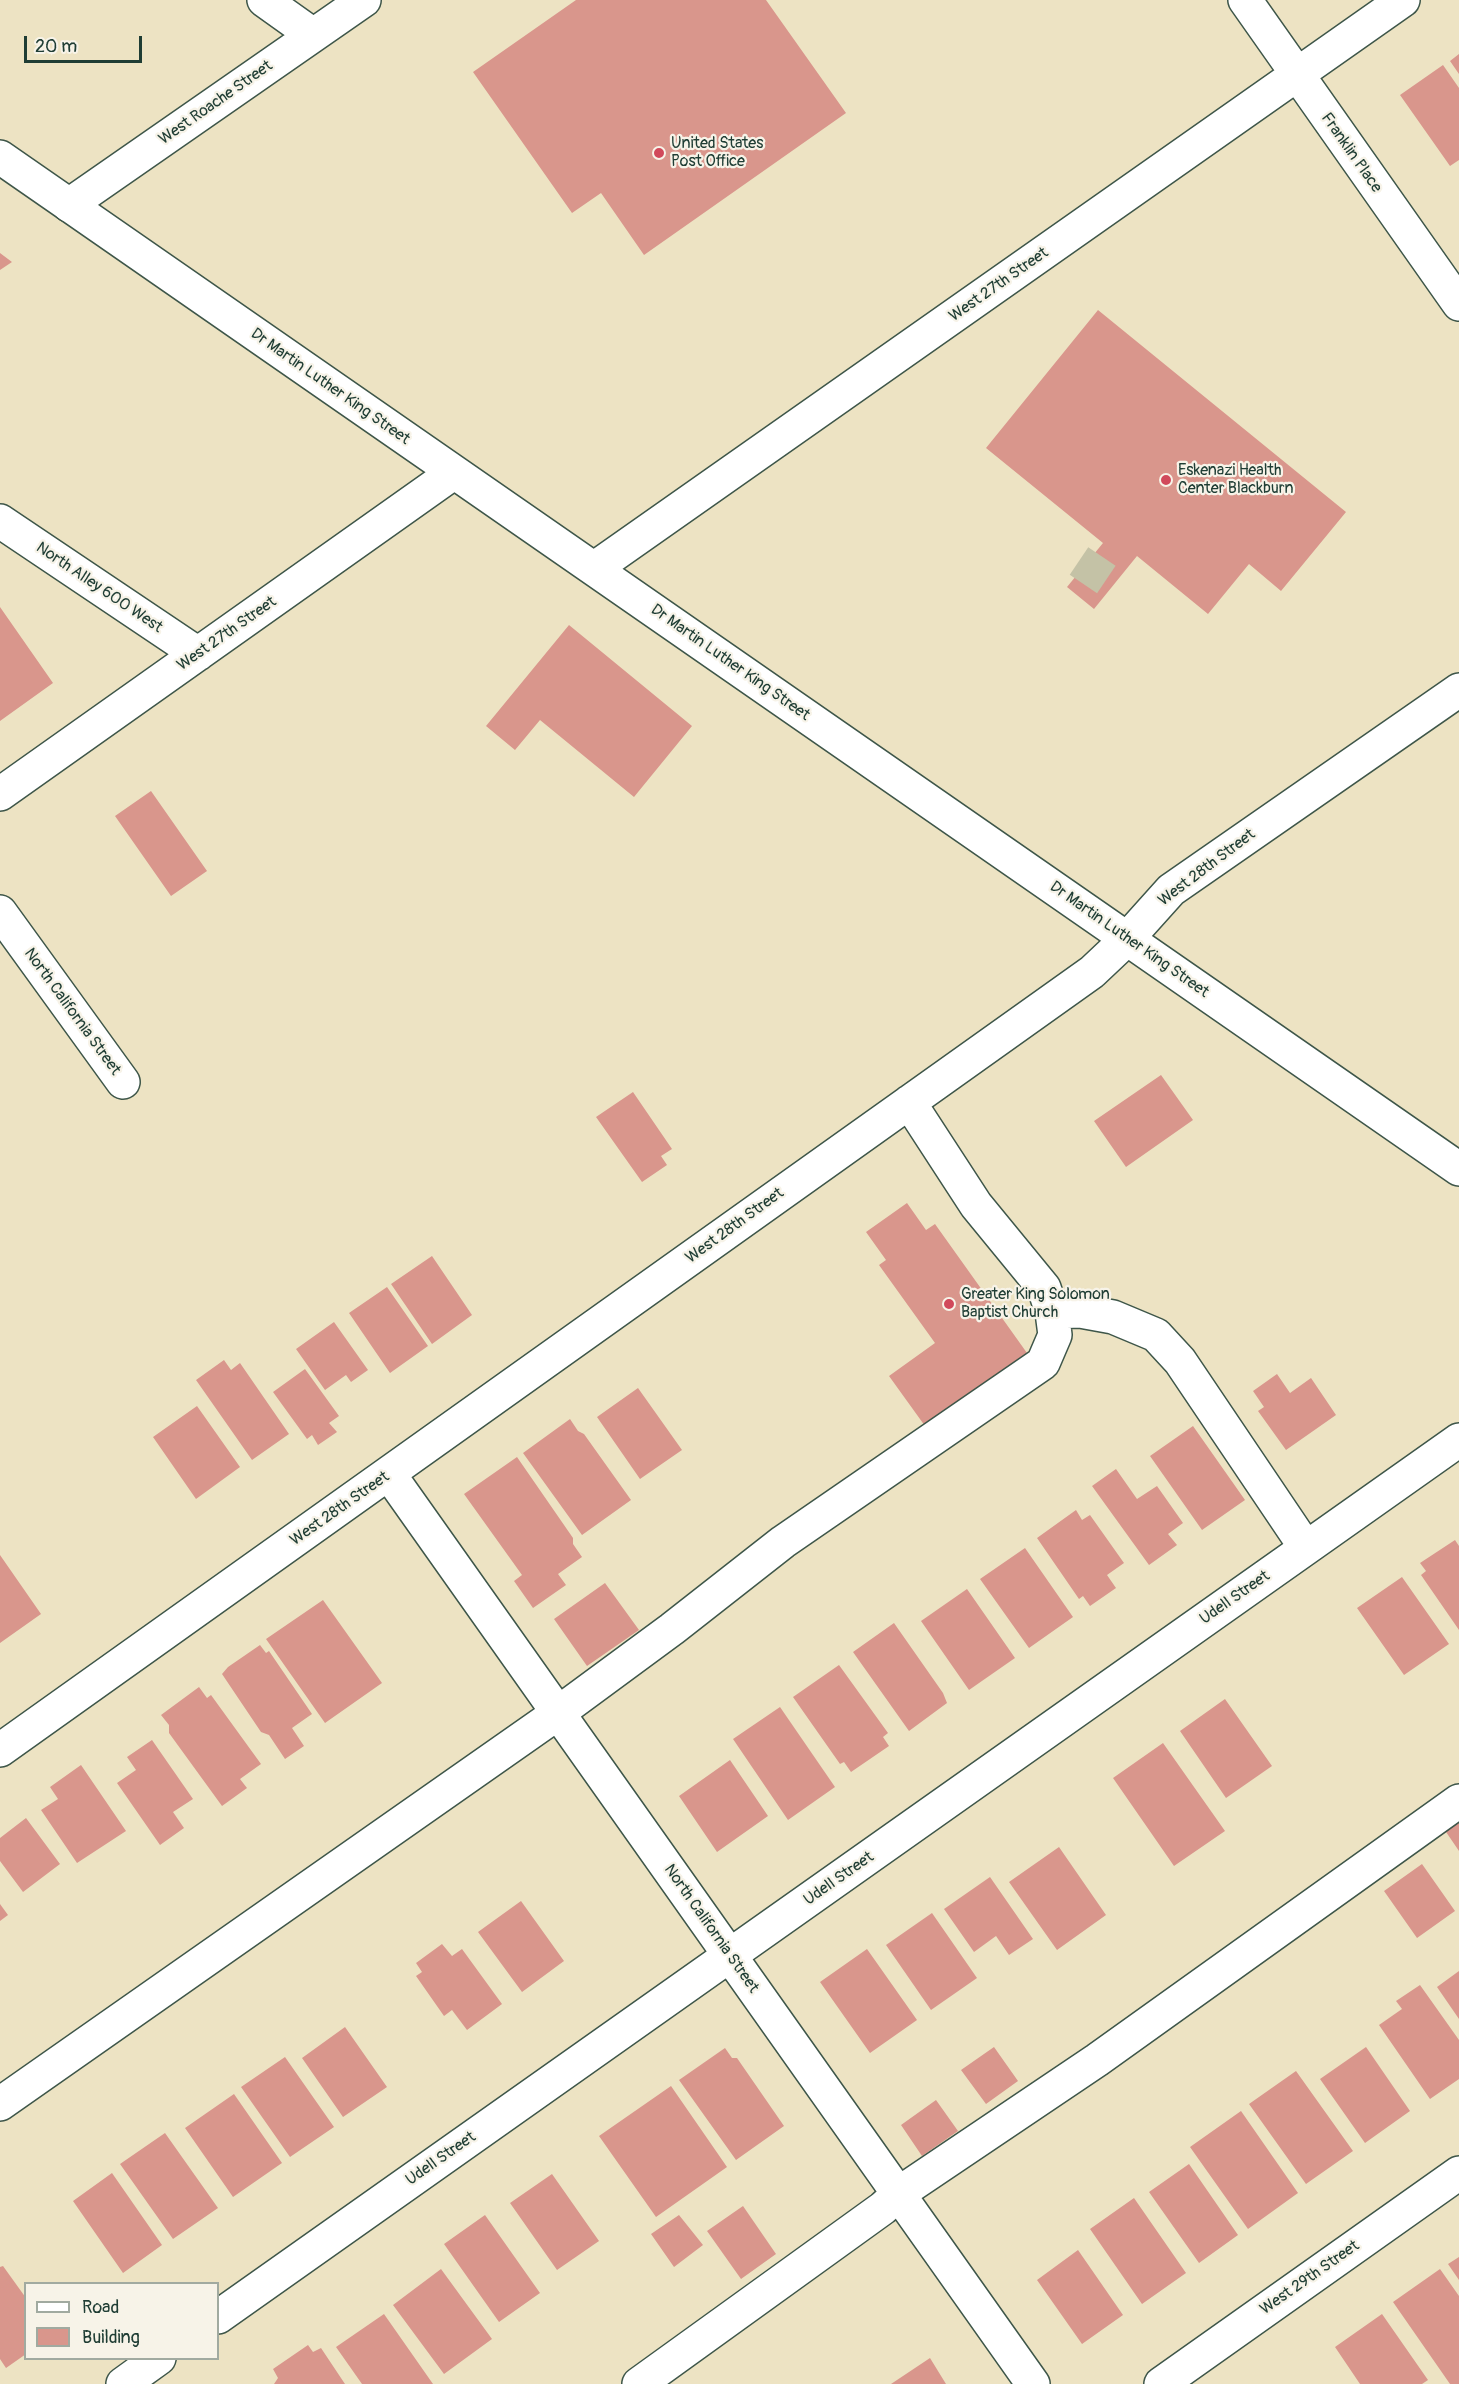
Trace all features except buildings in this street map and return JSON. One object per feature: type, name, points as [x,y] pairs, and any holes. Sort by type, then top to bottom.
[{"type":"street","points":[[264,0],[313,35]]},
{"type":"street","name":"West Roache Street","points":[[69,205],[364,0]]},
{"type":"street","name":"Franklin Place","points":[[1245,0],[1459,304]]},
{"type":"street","name":"West 27th Street","points":[[595,568],[1403,0]]},
{"type":"street","name":"Dr Martin Luther King Street","points":[[0,157],[1459,1169]]},
{"type":"street","name":"West 27th Street","points":[[0,794],[453,473]]},
{"type":"street","name":"North Alley 600 West","points":[[0,521],[198,654]]},
{"type":"street","name":"West 28th Street","points":[[0,1750],[1092,972],[1127,939],[1172,890],[1459,690]]},
{"type":"street","name":"North California Street","points":[[0,912],[123,1082]]},
{"type":"street","points":[[0,2104],[558,1713],[672,1629],[783,1542],[1044,1363],[1055,1335],[1052,1312],[1044,1288],[976,1205],[909,1102]]},
{"type":"street","points":[[1052,1312],[1080,1311],[1113,1317],[1156,1335],[1180,1361],[1306,1548]]},
{"type":"street","name":"Udell Street","points":[[219,2316],[1459,1440]]},
{"type":"street","name":"North California Street","points":[[388,1474],[1033,2384]]},
{"type":"street","points":[[639,2384],[884,2208],[898,2194],[1096,2060],[1459,1802]]},
{"type":"street","name":"West 29th Street","points":[[1161,2384],[1459,2173]]},
{"type":"street","points":[[123,2384],[156,2360]]},
{"type":"tunnel","points":[[1079,561],[1113,584]]},
{"type":"place","name":"United States Post Office","points":[[659,153]]},
{"type":"place","name":"Eskenazi Health Center Blackburn","points":[[1166,480]]},
{"type":"place","name":"Greater King Solomon Baptist Church","points":[[949,1304]]}]
